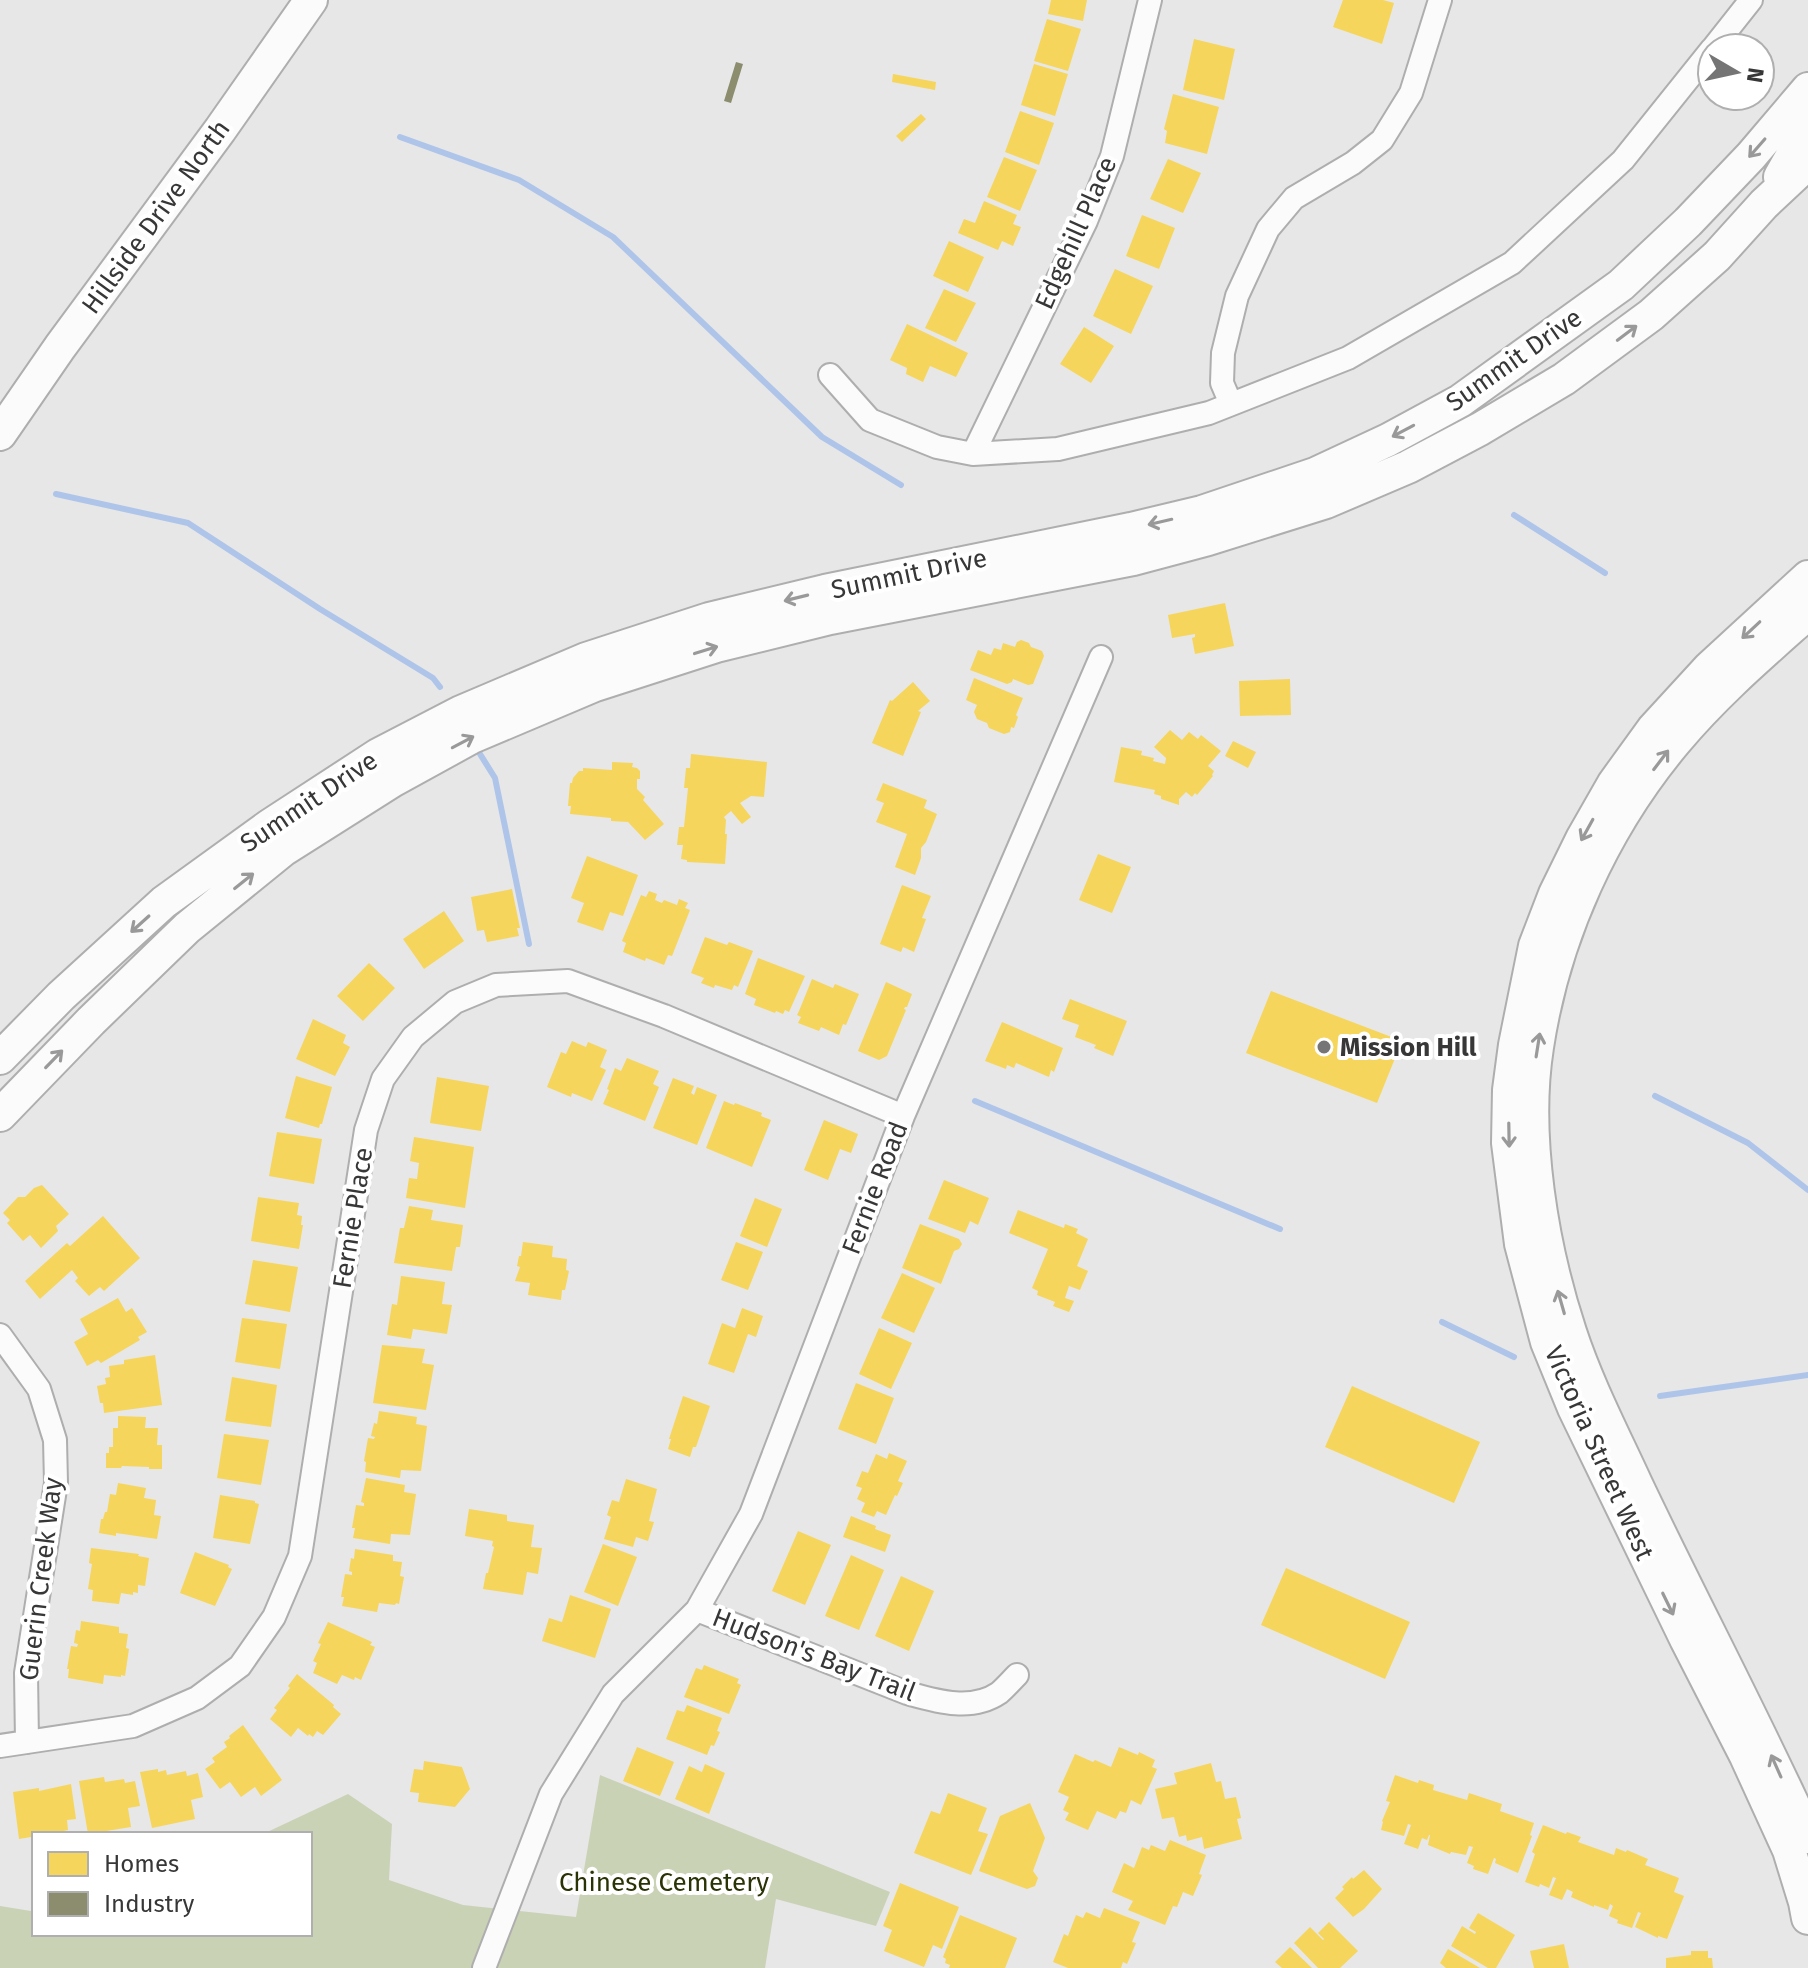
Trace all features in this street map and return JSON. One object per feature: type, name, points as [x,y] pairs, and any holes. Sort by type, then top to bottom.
[{"type":"main road","name":"Hillside Drive North","points":[[0,434],[311,0]]},
{"type":"main road","name":"Summit Drive","points":[[0,1058],[61,996],[164,902],[269,826],[378,755],[461,712],[586,659],[709,619],[825,591],[1131,529],[1216,507],[1315,474],[1388,440],[1473,392],[1621,285],[1730,178],[1808,89]]},
{"type":"main road","points":[[1764,204],[1808,128]]},
{"type":"main road","points":[[1764,204],[1808,163]]},
{"type":"main road","name":"Summit Drive","points":[[0,1115],[187,928],[283,850],[392,781],[472,737],[595,685],[716,646],[830,618],[1133,559],[1326,502],[1408,467],[1564,379],[1651,315],[1717,256],[1764,204]]},
{"type":"main road","name":"Victoria Street West","points":[[1808,577],[1709,668],[1653,729],[1614,783],[1582,839],[1555,894],[1535,946],[1515,1045],[1509,1090],[1508,1143],[1521,1244],[1547,1342],[1580,1421],[1746,1756],[1789,1850],[1808,1918]]},
{"type":"main road","name":"Victoria Street West","points":[[1808,613],[1730,682],[1674,743],[1636,794],[1577,900],[1560,950],[1537,1048],[1534,1141],[1545,1234],[1570,1334],[1596,1399],[1654,1522],[1767,1746],[1808,1837]]},
{"type":"street","name":"Edgehill Place","points":[[973,454],[1086,221],[1112,156],[1150,0]]},
{"type":"street","points":[[1231,404],[1222,383],[1223,353],[1237,296],[1268,229],[1294,198],[1353,163],[1382,140],[1411,93],[1440,0]]},
{"type":"street","points":[[1725,32],[1751,0]]},
{"type":"street","points":[[830,375],[870,420],[937,447],[973,454],[1058,449],[1209,413],[1348,358],[1512,263],[1623,160],[1696,68]]},
{"type":"street","name":"Fernie Road","points":[[484,1968],[551,1794],[613,1694],[697,1610],[751,1514],[903,1116],[1101,657]]},
{"type":"street","name":"Fernie Place","points":[[0,1746],[133,1726],[197,1698],[240,1666],[274,1617],[300,1556],[366,1130],[383,1079],[413,1037],[455,1002],[496,985],[568,981],[664,1016],[903,1116]]},
{"type":"street","name":"Guerin Creek Way","points":[[0,1335],[39,1389],[55,1440],[56,1483],[26,1673],[27,1742]]},
{"type":"street","name":"Hudson's Bay Trail","points":[[697,1610],[931,1700],[962,1704],[981,1702],[999,1693],[1017,1675]]},
{"type":"green space","name":"Chinese Cemetery","points":[[600,1775],[890,1892],[876,1926],[776,1899],[765,1968],[0,1968],[0,1906],[32,1910],[32,1936],[312,1936],[312,1832],[267,1832],[348,1794],[392,1824],[389,1880],[463,1905],[576,1917]]},
{"type":"building: Homes","points":[[1051,0],[1087,0],[1083,21],[1048,14]]},
{"type":"building: Homes","points":[[1343,0],[1394,3],[1382,44],[1333,27]]},
{"type":"building: Homes","points":[[1047,19],[1081,29],[1068,71],[1034,61]]},
{"type":"building: Homes","points":[[1194,39],[1235,49],[1224,100],[1183,90]]},
{"type":"building: Homes","points":[[1034,64],[1068,74],[1055,116],[1021,105]]},
{"type":"building: Homes","points":[[893,74],[936,82],[935,90],[892,82]]},
{"type":"building: Homes","points":[[1173,94],[1219,107],[1207,154],[1165,143],[1167,131],[1164,129]]},
{"type":"building: Homes","points":[[1020,111],[1054,123],[1039,165],[1005,152]]},
{"type":"building: Homes","points":[[921,114],[926,119],[902,142],[896,136]]},
{"type":"building: Homes","points":[[1004,157],[1037,170],[1020,211],[987,197]]},
{"type":"building: Homes","points":[[1168,159],[1201,173],[1183,213],[1150,199]]},
{"type":"building: Homes","points":[[984,201],[1017,215],[1013,224],[1021,227],[1013,246],[1002,241],[998,250],[958,233],[964,219],[975,223]]},
{"type":"building: Homes","points":[[1142,215],[1175,228],[1159,269],[1126,256]]},
{"type":"building: Homes","points":[[949,241],[984,257],[968,292],[933,276]]},
{"type":"building: Homes","points":[[1115,269],[1153,286],[1131,334],[1093,316]]},
{"type":"building: Homes","points":[[944,289],[976,303],[956,342],[925,328]]},
{"type":"building: Homes","points":[[907,324],[968,353],[956,377],[930,366],[923,382],[906,374],[907,368],[890,360]]},
{"type":"building: Homes","points":[[1084,327],[1114,346],[1091,383],[1060,364]]},
{"type":"building: Homes","points":[[1225,603],[1234,646],[1195,654],[1192,638],[1195,634],[1172,638],[1168,615]]},
{"type":"building: Homes","points":[[1021,640],[1042,651],[1044,656],[1033,684],[1013,679],[1007,684],[970,670],[978,650],[991,655],[994,648],[1001,650],[1003,643],[1015,647]]},
{"type":"building: Homes","points":[[974,678],[1023,698],[1010,732],[1004,734],[977,719],[974,712],[977,705],[966,700]]},
{"type":"building: Homes","points":[[1290,679],[1291,715],[1240,716],[1239,681]]},
{"type":"building: Homes","points":[[913,682],[930,701],[918,711],[921,712],[903,756],[872,743],[890,700]]},
{"type":"building: Homes","points":[[1170,730],[1182,740],[1189,732],[1198,739],[1201,735],[1221,751],[1208,766],[1214,771],[1213,776],[1197,795],[1195,793],[1192,797],[1186,792],[1179,799],[1179,805],[1161,799],[1161,796],[1154,794],[1155,790],[1114,782],[1121,747],[1142,751],[1141,755],[1165,764],[1166,758],[1154,747]]},
{"type":"building: Homes","points":[[1233,741],[1256,752],[1248,768],[1225,756]]},
{"type":"building: Homes","points":[[691,754],[767,762],[764,797],[751,796],[740,803],[751,817],[742,824],[731,811],[724,817],[727,834],[725,864],[681,859],[683,845],[677,845],[679,827],[684,827],[688,788],[684,788]]},
{"type":"building: Homes","points":[[612,762],[633,763],[632,767],[640,771],[637,789],[664,824],[645,840],[628,822],[570,814],[571,806],[568,806],[573,778],[583,768],[612,770]]},
{"type":"building: Homes","points":[[883,783],[927,800],[924,808],[937,814],[921,848],[915,875],[895,867],[907,834],[876,822],[884,803],[876,800]]},
{"type":"building: Homes","points":[[1098,854],[1131,867],[1112,913],[1079,900]]},
{"type":"building: Homes","points":[[587,856],[638,875],[623,916],[610,912],[603,931],[577,922],[584,903],[571,898]]},
{"type":"building: Homes","points":[[902,885],[931,896],[914,952],[903,947],[901,952],[880,944]]},
{"type":"building: Homes","points":[[512,889],[519,936],[487,942],[484,930],[477,931],[471,897]]},
{"type":"building: Homes","points":[[649,891],[657,894],[655,900],[677,905],[679,899],[688,903],[685,908],[690,910],[672,956],[668,955],[664,965],[623,952],[626,943],[622,941],[641,895],[646,897]]},
{"type":"building: Homes","points":[[444,911],[464,941],[424,969],[403,939]]},
{"type":"building: Homes","points":[[705,937],[753,951],[738,987],[734,985],[732,990],[715,985],[714,988],[701,983],[704,978],[691,973]]},
{"type":"building: Homes","points":[[758,958],[805,976],[789,1012],[775,1013],[754,1005],[756,999],[745,994]]},
{"type":"building: Homes","points":[[369,963],[395,988],[363,1021],[337,996]]},
{"type":"building: Homes","points":[[812,979],[859,994],[839,1035],[821,1027],[819,1031],[798,1023],[801,1017],[797,1015]]},
{"type":"building: Homes","points":[[886,982],[912,994],[887,1056],[879,1060],[858,1051]]},
{"type":"building: Homes","name":"Mission Hill","points":[[1271,991],[1402,1041],[1377,1103],[1246,1053]]},
{"type":"building: Homes","points":[[1070,999],[1127,1021],[1113,1056],[1075,1037],[1079,1025],[1062,1019]]},
{"type":"building: Homes","points":[[313,1019],[346,1035],[343,1043],[350,1047],[335,1076],[296,1059]]},
{"type":"building: Homes","points":[[1002,1022],[1063,1048],[1049,1077],[1016,1063],[1014,1068],[1007,1065],[1006,1069],[985,1061]]},
{"type":"building: Homes","points":[[572,1041],[586,1047],[588,1042],[607,1050],[600,1067],[606,1070],[592,1101],[572,1093],[571,1097],[547,1087],[561,1052],[566,1054]]},
{"type":"building: Homes","points":[[627,1058],[659,1071],[653,1084],[659,1087],[645,1121],[603,1104],[615,1068],[621,1071]]},
{"type":"building: Homes","points":[[296,1076],[332,1087],[319,1128],[285,1118]]},
{"type":"building: Homes","points":[[437,1077],[489,1086],[481,1131],[430,1123]]},
{"type":"building: Homes","points":[[673,1078],[694,1086],[691,1093],[694,1095],[697,1087],[717,1095],[697,1145],[653,1128]]},
{"type":"building: Homes","points":[[724,1101],[762,1113],[761,1116],[771,1120],[752,1167],[706,1148]]},
{"type":"building: Homes","points":[[824,1120],[858,1134],[851,1153],[840,1149],[828,1180],[804,1170]]},
{"type":"building: Homes","points":[[277,1132],[322,1139],[314,1184],[269,1176]]},
{"type":"building: Homes","points":[[414,1137],[474,1147],[465,1208],[406,1198],[409,1178],[417,1179],[419,1163],[410,1161]]},
{"type":"building: Homes","points":[[944,1180],[989,1198],[978,1225],[970,1221],[965,1233],[928,1219]]},
{"type":"building: Homes","points":[[42,1185],[69,1214],[56,1226],[58,1231],[41,1248],[30,1235],[23,1241],[7,1223],[10,1220],[3,1213],[18,1197],[25,1197]]},
{"type":"building: Homes","points":[[258,1197],[299,1203],[297,1215],[302,1216],[303,1225],[299,1249],[251,1241]]},
{"type":"building: Homes","points":[[755,1198],[782,1209],[767,1247],[740,1236]]},
{"type":"building: Homes","points":[[409,1206],[433,1210],[431,1220],[463,1225],[452,1271],[394,1263],[400,1228],[404,1228]]},
{"type":"building: Homes","points":[[1018,1210],[1064,1228],[1065,1224],[1078,1229],[1076,1233],[1088,1239],[1077,1266],[1088,1271],[1080,1290],[1069,1286],[1065,1298],[1074,1301],[1069,1312],[1053,1306],[1055,1302],[1037,1295],[1038,1291],[1032,1288],[1048,1249],[1009,1233]]},
{"type":"building: Homes","points":[[103,1216],[140,1258],[104,1291],[100,1287],[89,1296],[75,1281],[78,1278],[72,1270],[40,1299],[25,1281]]},
{"type":"building: Homes","points":[[920,1224],[959,1239],[962,1244],[954,1251],[941,1284],[902,1268]]},
{"type":"building: Homes","points":[[523,1242],[553,1246],[552,1257],[567,1259],[566,1270],[569,1271],[561,1300],[528,1295],[530,1283],[515,1281]]},
{"type":"building: Homes","points":[[736,1242],[763,1252],[748,1290],[721,1280]]},
{"type":"building: Homes","points":[[253,1260],[298,1267],[290,1312],[245,1304]]},
{"type":"building: Homes","points":[[902,1273],[935,1288],[914,1333],[881,1318]]},
{"type":"building: Homes","points":[[401,1276],[445,1282],[442,1304],[452,1305],[447,1334],[413,1329],[411,1339],[387,1335],[392,1304],[397,1305]]},
{"type":"building: Homes","points":[[118,1298],[126,1312],[132,1308],[147,1332],[138,1337],[140,1340],[101,1363],[98,1360],[87,1366],[74,1342],[88,1334],[80,1319]]},
{"type":"building: Homes","points":[[742,1308],[763,1316],[756,1337],[748,1334],[734,1373],[708,1364],[722,1323],[735,1328]]},
{"type":"building: Homes","points":[[242,1318],[287,1324],[280,1369],[235,1362]]},
{"type":"building: Homes","points":[[879,1328],[912,1343],[891,1389],[859,1374]]},
{"type":"building: Homes","points":[[382,1345],[425,1349],[422,1363],[434,1365],[426,1410],[373,1403]]},
{"type":"building: Homes","points":[[155,1355],[162,1405],[104,1413],[97,1386],[106,1384],[105,1378],[110,1377],[109,1366]]},
{"type":"building: Homes","points":[[232,1377],[277,1385],[271,1427],[225,1421]]},
{"type":"building: Homes","points":[[856,1383],[894,1398],[876,1444],[838,1429]]},
{"type":"building: Homes","points":[[1352,1386],[1480,1442],[1454,1503],[1325,1447]]},
{"type":"building: Homes","points":[[683,1396],[710,1406],[690,1457],[668,1449]]},
{"type":"building: Homes","points":[[379,1411],[417,1417],[416,1424],[427,1426],[421,1471],[401,1470],[400,1478],[365,1472],[368,1438],[375,1437],[371,1436]]},
{"type":"building: Homes","points":[[118,1416],[146,1417],[145,1428],[158,1428],[157,1445],[162,1445],[162,1469],[106,1468],[106,1453],[109,1453],[109,1447],[113,1447],[113,1428],[118,1428]]},
{"type":"building: Homes","points":[[224,1434],[269,1440],[261,1485],[217,1478]]},
{"type":"building: Homes","points":[[889,1453],[907,1461],[898,1481],[903,1483],[886,1515],[877,1511],[874,1517],[861,1512],[865,1503],[857,1499],[862,1488],[856,1486],[862,1471],[868,1473],[876,1454],[887,1459]]},
{"type":"building: Homes","points":[[366,1478],[405,1485],[404,1492],[416,1494],[410,1535],[391,1534],[390,1544],[353,1538],[356,1505],[364,1506],[361,1502]]},
{"type":"building: Homes","points":[[626,1479],[657,1489],[649,1521],[654,1522],[648,1541],[636,1537],[633,1547],[604,1539],[611,1517],[607,1515],[612,1500],[619,1502]]},
{"type":"building: Homes","points":[[118,1483],[146,1488],[144,1498],[156,1500],[154,1515],[161,1516],[157,1539],[99,1533],[110,1494],[116,1495]]},
{"type":"building: Homes","points":[[220,1495],[259,1504],[250,1544],[213,1538]]},
{"type":"building: Homes","points":[[469,1509],[507,1515],[507,1521],[534,1525],[531,1547],[542,1548],[538,1574],[527,1572],[523,1595],[483,1589],[493,1541],[465,1536]]},
{"type":"building: Homes","points":[[851,1516],[891,1535],[885,1552],[843,1537]]},
{"type":"building: Homes","points":[[798,1531],[831,1545],[805,1605],[772,1591]]},
{"type":"building: Homes","points":[[603,1544],[637,1557],[618,1606],[584,1592]]},
{"type":"building: Homes","points":[[91,1548],[149,1558],[145,1586],[138,1585],[138,1593],[133,1592],[133,1595],[121,1593],[119,1604],[92,1601],[93,1590],[88,1589]]},
{"type":"building: Homes","points":[[355,1549],[393,1555],[393,1561],[402,1562],[400,1576],[404,1577],[399,1604],[379,1603],[377,1612],[342,1606],[345,1574],[352,1575],[349,1571]]},
{"type":"building: Homes","points":[[195,1552],[232,1569],[215,1606],[180,1593]]},
{"type":"building: Homes","points":[[851,1555],[884,1570],[859,1630],[825,1616]]},
{"type":"building: Homes","points":[[1286,1568],[1410,1622],[1385,1679],[1261,1625]]},
{"type":"building: Homes","points":[[901,1576],[934,1591],[909,1651],[875,1636]]},
{"type":"building: Homes","points":[[570,1595],[611,1609],[595,1658],[542,1641],[549,1618],[562,1622]]},
{"type":"building: Homes","points":[[81,1621],[119,1627],[119,1633],[128,1634],[125,1676],[104,1675],[103,1684],[68,1678],[71,1646],[77,1647],[78,1644],[74,1643],[76,1630],[80,1631]]},
{"type":"building: Homes","points":[[328,1622],[372,1642],[370,1645],[375,1647],[361,1680],[342,1675],[337,1684],[313,1673],[317,1663],[313,1661],[321,1644],[318,1643]]},
{"type":"building: Homes","points":[[704,1665],[739,1679],[737,1683],[741,1685],[729,1714],[684,1697],[696,1668],[702,1670]]},
{"type":"building: Homes","points":[[297,1674],[341,1714],[323,1735],[317,1731],[313,1737],[308,1736],[298,1728],[291,1737],[270,1719]]},
{"type":"building: Homes","points":[[687,1705],[722,1718],[717,1731],[720,1732],[707,1755],[666,1739],[677,1710],[684,1712]]},
{"type":"building: Homes","points":[[243,1725],[282,1780],[261,1796],[255,1787],[241,1797],[230,1782],[220,1789],[205,1769],[215,1762],[212,1758],[227,1747],[224,1742],[229,1736]]},
{"type":"building: Homes","points":[[637,1747],[674,1762],[660,1796],[623,1781]]},
{"type":"building: Homes","points":[[1119,1747],[1155,1760],[1152,1767],[1157,1769],[1141,1805],[1131,1800],[1126,1813],[1120,1811],[1116,1819],[1097,1811],[1088,1830],[1065,1820],[1069,1813],[1063,1810],[1069,1797],[1058,1792],[1075,1754],[1111,1767]]},
{"type":"building: Homes","points":[[424,1761],[462,1767],[470,1789],[455,1807],[418,1802],[419,1793],[410,1792],[414,1769],[423,1770]]},
{"type":"building: Homes","points":[[1211,1763],[1216,1782],[1221,1781],[1225,1799],[1236,1797],[1242,1839],[1204,1849],[1202,1837],[1187,1841],[1186,1835],[1179,1837],[1174,1817],[1162,1819],[1155,1789],[1177,1784],[1174,1773]]},
{"type":"building: Homes","points":[[705,1764],[725,1773],[709,1814],[675,1799],[689,1766],[702,1772]]},
{"type":"building: Homes","points":[[158,1769],[158,1772],[166,1770],[167,1775],[186,1771],[187,1776],[198,1773],[203,1797],[191,1800],[195,1819],[152,1828],[140,1772]]},
{"type":"building: Homes","points":[[1395,1775],[1434,1785],[1433,1790],[1467,1800],[1469,1793],[1502,1804],[1500,1811],[1534,1823],[1518,1873],[1495,1863],[1494,1858],[1488,1874],[1473,1869],[1474,1866],[1467,1863],[1473,1847],[1469,1846],[1466,1855],[1450,1854],[1428,1845],[1430,1835],[1427,1840],[1422,1838],[1418,1849],[1404,1844],[1411,1825],[1408,1824],[1404,1836],[1381,1830]]},
{"type":"building: Homes","points":[[104,1777],[105,1782],[135,1781],[140,1806],[128,1808],[131,1827],[88,1832],[79,1781]]},
{"type":"building: Homes","points":[[71,1784],[76,1819],[67,1820],[68,1830],[32,1832],[31,1842],[31,1837],[19,1839],[13,1792],[39,1788],[39,1791]]},
{"type":"building: Homes","points":[[948,1793],[987,1808],[978,1831],[988,1834],[971,1875],[914,1853],[931,1811],[940,1814]]},
{"type":"building: Homes","points":[[1030,1803],[1045,1838],[1033,1871],[1038,1878],[1035,1886],[1027,1889],[979,1871],[1000,1816]]},
{"type":"building: Homes","points":[[1543,1825],[1581,1837],[1578,1842],[1614,1855],[1616,1848],[1627,1850],[1648,1859],[1645,1865],[1679,1878],[1674,1892],[1684,1896],[1667,1939],[1635,1927],[1641,1913],[1638,1912],[1632,1928],[1617,1923],[1618,1920],[1609,1916],[1613,1906],[1610,1904],[1608,1910],[1594,1907],[1571,1897],[1573,1892],[1567,1889],[1562,1900],[1549,1895],[1556,1878],[1553,1877],[1549,1888],[1525,1882]]},
{"type":"building: Homes","points":[[1170,1840],[1206,1855],[1193,1896],[1183,1892],[1165,1925],[1128,1910],[1133,1901],[1112,1892],[1124,1863],[1134,1868],[1142,1847],[1149,1850],[1151,1845],[1165,1851]]},
{"type":"building: Homes","points":[[1364,1870],[1382,1889],[1353,1917],[1335,1898],[1352,1877]]},
{"type":"building: Homes","points":[[900,1883],[959,1907],[942,1949],[933,1945],[924,1967],[884,1951],[892,1930],[883,1926]]},
{"type":"building: Homes","points":[[1104,1908],[1140,1922],[1127,1964],[1123,1962],[1121,1968],[1068,1968],[1053,1962],[1064,1934],[1068,1936],[1076,1915],[1083,1918],[1086,1912],[1100,1918]]},
{"type":"building: Homes","points":[[1478,1913],[1515,1935],[1496,1968],[1488,1968],[1451,1946],[1462,1926],[1475,1934],[1469,1928]]},
{"type":"building: Homes","points":[[960,1915],[1017,1938],[1005,1968],[949,1968],[943,1957]]},
{"type":"building: Homes","points":[[1329,1922],[1358,1951],[1340,1968],[1318,1968],[1294,1943],[1310,1927],[1323,1940],[1318,1933]]},
{"type":"building: Homes","points":[[1564,1944],[1569,1968],[1534,1968],[1530,1951]]},
{"type":"building: Homes","points":[[1290,1947],[1312,1968],[1282,1968],[1275,1962]]},
{"type":"building: Homes","points":[[1448,1949],[1480,1968],[1446,1968],[1440,1963]]},
{"type":"building: Homes","points":[[1691,1951],[1708,1951],[1713,1968],[1666,1968],[1666,1958],[1691,1955]]},
{"type":"building: Industry","points":[[736,62],[743,64],[731,103],[724,101]]},
{"type":"waterway","points":[[400,137],[519,180],[613,237],[822,437],[901,485]]},
{"type":"waterway","points":[[56,494],[188,523],[433,678],[440,687]]},
{"type":"waterway","points":[[1514,515],[1605,573]]},
{"type":"waterway","points":[[480,754],[495,778],[529,944]]},
{"type":"waterway","points":[[1655,1096],[1748,1143],[1808,1190]]},
{"type":"waterway","points":[[975,1101],[1280,1229]]},
{"type":"waterway","points":[[1442,1322],[1514,1357]]},
{"type":"waterway","points":[[1660,1396],[1808,1375]]},
{"type":"place","name":"Mission Hill","points":[[1324,1047]]}]
